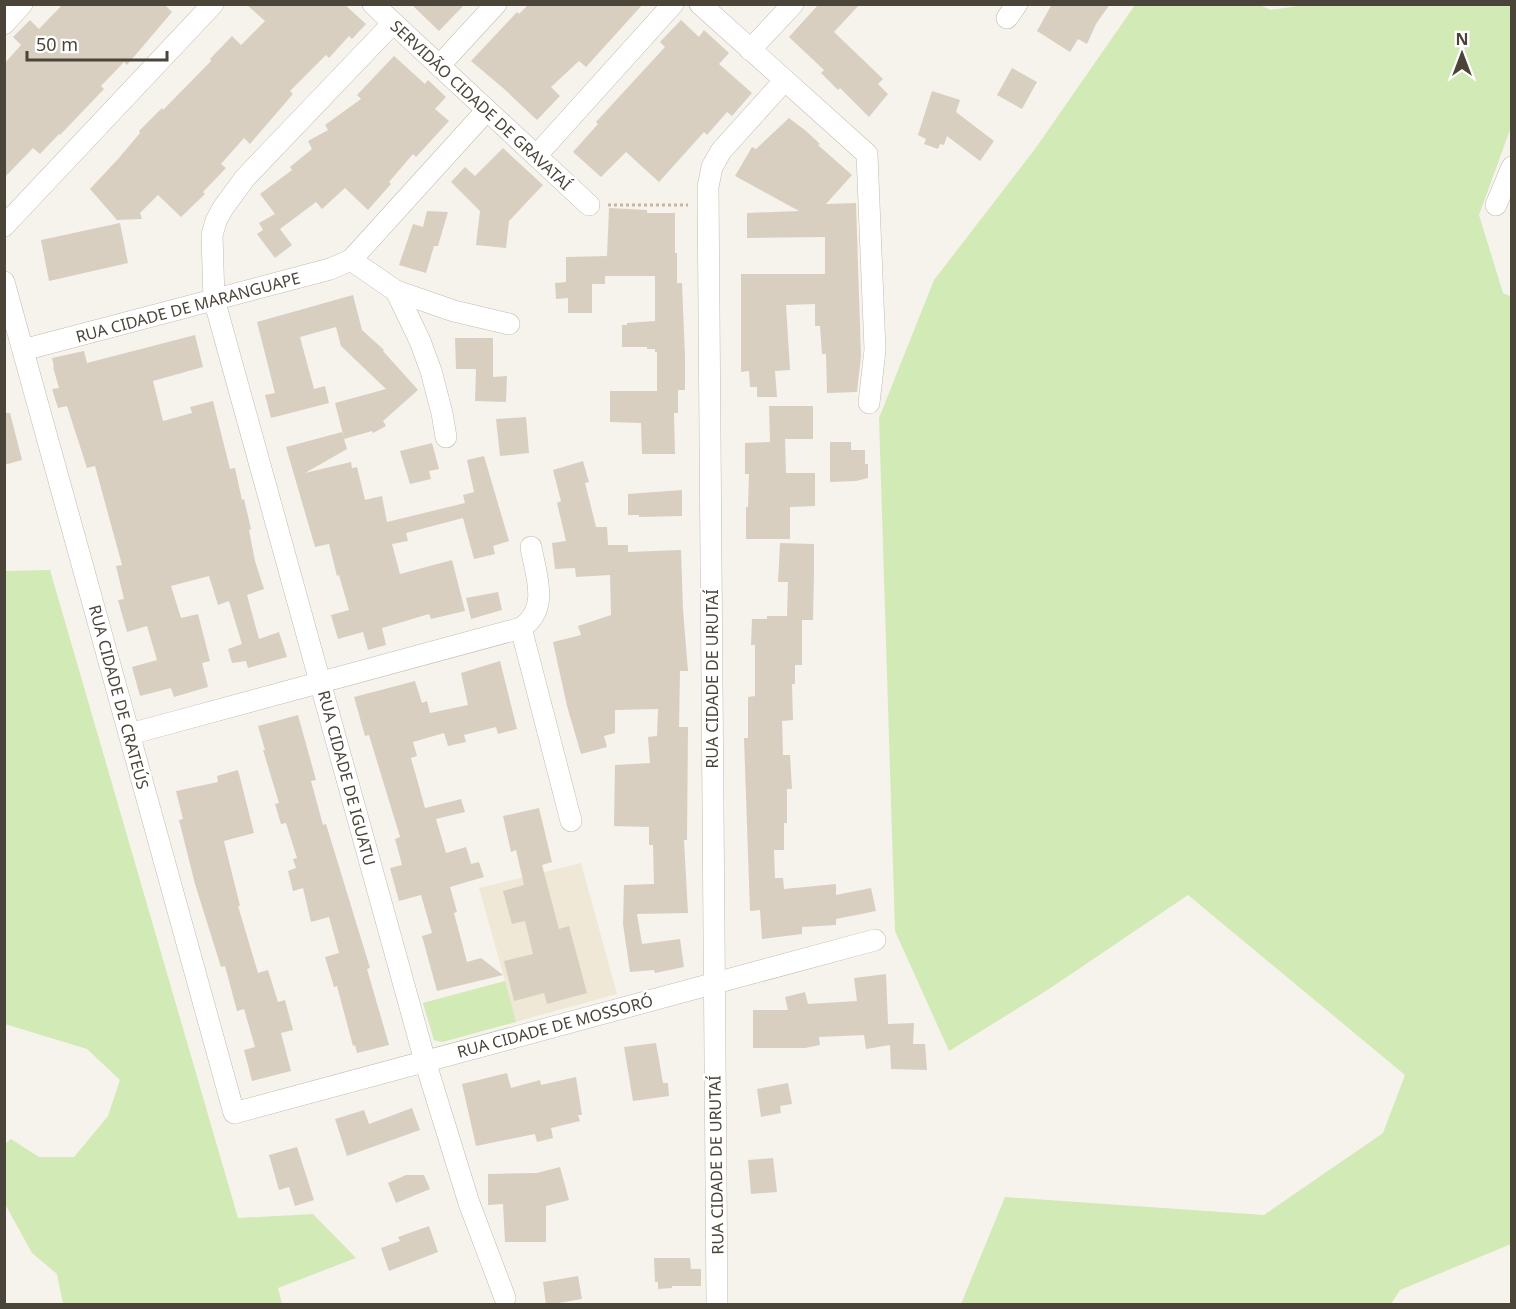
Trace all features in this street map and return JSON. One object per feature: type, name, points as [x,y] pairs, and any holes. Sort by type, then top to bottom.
[{"type":"street","points":[[4,24],[22,4]]},
{"type":"street","name":"SERVIDÃO CIDADE DE GRAVATAÍ","points":[[373,4],[589,205]]},
{"type":"street","points":[[439,66],[496,4]]},
{"type":"street","points":[[536,156],[673,4]]},
{"type":"street","points":[[700,4],[867,154],[875,350],[869,403]]},
{"type":"street","points":[[750,50],[793,4]]},
{"type":"street","points":[[4,226],[206,7]]},
{"type":"street","name":"RUA CIDADE DE IGUATU","points":[[393,23],[233,192],[216,220],[212,235],[214,299],[425,1061],[469,1203],[505,1298]]},
{"type":"street","name":"RUA CIDADE DE URUTAÍ","points":[[717,1305],[708,187],[712,167],[721,151],[784,81]]},
{"type":"street","points":[[487,110],[351,260],[396,291],[427,303],[509,324]]},
{"type":"street","points":[[1496,205],[1512,167]]},
{"type":"street","name":"RUA CIDADE DE MARANGUAPE","points":[[24,350],[330,269],[351,260]]},
{"type":"street","name":"RUA CIDADE DE CRATEÚS","points":[[4,282],[234,1113]]},
{"type":"street","points":[[396,291],[420,341],[431,371],[446,437]]},
{"type":"street","points":[[130,734],[521,628],[531,622],[537,614],[540,600],[531,547]]},
{"type":"street","points":[[521,628],[571,821]]},
{"type":"street","name":"RUA CIDADE DE MOSSORÓ","points":[[234,1113],[875,940]]},
{"type":"path","points":[[589,205],[708,205]]},
{"type":"shaded area","points":[[581,863],[617,994],[442,1042],[434,1040],[423,1003],[505,981],[479,888]]},
{"type":"green space","points":[[1257,4],[1271,10],[1311,4],[1511,5],[1511,127],[1479,215],[1503,293],[1512,297],[1511,1244],[1400,1290],[1391,1304],[961,1304],[1005,1197],[1264,1215],[1383,1133],[1405,1075],[1188,895],[1049,989],[949,1051],[895,931],[879,418],[934,280],[1035,149],[1135,5]]},
{"type":"green space","points":[[50,570],[238,1218],[313,1214],[356,1258],[278,1288],[282,1304],[63,1304],[57,1274],[32,1253],[5,1204],[5,1144],[11,1139],[39,1157],[74,1157],[108,1116],[120,1080],[87,1049],[5,1024],[5,571]]},
{"type":"green space","points":[[505,981],[516,1022],[442,1042],[434,1040],[423,1003]]},
{"type":"building","points":[[63,4],[164,4],[172,12],[127,65],[124,62],[101,86],[104,89],[60,135],[40,154],[33,148],[4,178],[4,64],[21,45],[13,37],[30,20],[39,29]]},
{"type":"building","points":[[246,4],[344,4],[366,24],[352,39],[349,36],[329,58],[326,55],[290,91],[293,94],[250,144],[244,138],[221,164],[226,168],[203,192],[205,194],[181,217],[158,195],[140,213],[142,219],[117,220],[90,189],[140,133],[139,131],[211,61],[210,59],[232,36],[241,45],[265,21]]},
{"type":"building","points":[[411,4],[465,4],[439,31]]},
{"type":"building","points":[[529,4],[643,4],[586,67],[579,61],[551,87],[560,96],[537,120],[471,61],[517,12],[519,14]]},
{"type":"building","points":[[819,4],[860,4],[834,32],[883,79],[878,84],[888,94],[869,117],[821,73],[824,70],[789,37]]},
{"type":"building","points":[[1052,4],[1110,4],[1096,24],[1087,44],[1078,39],[1070,52],[1037,31]]},
{"type":"building","points":[[681,20],[699,37],[704,30],[729,53],[719,64],[752,93],[732,116],[727,112],[707,135],[704,132],[659,182],[626,152],[601,177],[573,152],[598,124],[596,122],[665,47],[660,42]]},
{"type":"building","points":[[394,56],[425,84],[428,80],[446,97],[435,109],[449,121],[416,157],[413,154],[368,210],[345,188],[322,209],[316,202],[280,229],[292,245],[275,258],[257,234],[263,230],[259,223],[275,214],[260,194],[292,170],[290,167],[312,149],[308,141],[328,130],[325,125],[361,99],[357,95]]},
{"type":"building","points":[[1012,68],[1037,82],[1022,109],[997,95]]},
{"type":"building","points":[[932,91],[960,100],[956,112],[994,141],[980,161],[947,136],[944,145],[940,144],[938,149],[924,144],[926,139],[918,135]]},
{"type":"building","points":[[789,118],[852,175],[826,204],[856,203],[861,356],[857,392],[827,393],[826,354],[822,354],[820,326],[815,326],[815,304],[786,305],[790,370],[775,371],[777,397],[757,397],[757,387],[750,387],[749,371],[741,372],[741,274],[825,274],[825,237],[747,238],[747,213],[799,211],[735,176],[752,147],[756,149]]},
{"type":"building","points":[[503,148],[543,185],[509,221],[506,248],[476,245],[480,211],[451,182],[465,167],[475,176]]},
{"type":"building","points":[[609,208],[647,210],[647,213],[675,213],[677,283],[682,283],[685,390],[678,390],[678,413],[674,413],[675,454],[642,454],[641,423],[610,422],[610,391],[657,391],[657,352],[655,349],[622,347],[622,325],[655,321],[655,276],[605,276],[605,284],[592,284],[592,313],[568,313],[568,298],[556,299],[555,283],[566,282],[566,257],[607,256]]},
{"type":"building","points":[[427,211],[448,212],[438,246],[434,246],[426,273],[399,265],[413,224],[423,227]]},
{"type":"building","points":[[120,223],[128,263],[49,281],[41,240]]},
{"type":"building","points":[[353,295],[362,330],[384,350],[418,390],[383,421],[386,426],[373,433],[372,431],[344,439],[347,449],[305,473],[351,462],[352,468],[357,467],[365,500],[382,496],[387,522],[465,503],[463,495],[474,492],[467,460],[484,456],[509,541],[493,546],[495,554],[474,559],[463,518],[406,533],[408,541],[392,544],[400,574],[452,560],[465,611],[431,619],[429,614],[382,628],[386,645],[368,650],[363,632],[338,639],[331,615],[349,610],[329,544],[315,547],[286,447],[342,432],[344,438],[335,403],[386,389],[341,346],[336,327],[300,337],[314,389],[325,386],[329,403],[271,418],[265,395],[275,393],[257,322]]},
{"type":"building","points":[[195,335],[203,367],[153,381],[163,421],[192,413],[190,407],[213,401],[230,469],[235,468],[242,500],[244,499],[255,561],[264,589],[247,595],[259,639],[279,632],[287,657],[248,668],[246,661],[232,663],[228,649],[242,644],[229,601],[218,605],[209,576],[171,586],[181,618],[198,614],[210,661],[202,663],[208,687],[174,697],[171,688],[140,696],[132,667],[157,660],[147,626],[127,632],[118,600],[124,599],[116,566],[122,565],[95,466],[87,468],[67,406],[58,408],[52,389],[59,388],[52,358],[84,351],[87,363]]},
{"type":"building","points":[[455,338],[493,338],[493,377],[507,376],[506,402],[475,401],[476,369],[456,369]]},
{"type":"building","points":[[769,406],[813,406],[813,439],[785,439],[786,473],[815,473],[815,506],[790,507],[790,539],[746,539],[749,474],[745,474],[745,443],[770,442]]},
{"type":"building","points":[[4,413],[10,413],[22,460],[4,465]]},
{"type":"building","points":[[526,417],[529,453],[500,456],[496,419]]},
{"type":"building","points":[[830,442],[851,442],[851,450],[865,450],[868,478],[830,482]]},
{"type":"building","points":[[432,443],[439,469],[429,471],[431,479],[410,484],[400,451]]},
{"type":"building","points":[[583,461],[589,482],[585,483],[596,527],[607,527],[608,545],[628,545],[628,552],[681,550],[688,671],[680,671],[679,727],[688,727],[687,840],[684,840],[688,913],[637,914],[642,944],[680,939],[684,967],[655,973],[654,970],[630,972],[623,924],[624,885],[654,884],[653,845],[649,845],[649,827],[614,826],[615,765],[650,763],[648,737],[657,736],[658,709],[615,710],[615,733],[604,736],[607,747],[581,754],[567,706],[553,642],[581,635],[578,626],[611,615],[610,575],[576,577],[575,568],[555,569],[552,543],[566,541],[557,503],[561,501],[553,470]]},
{"type":"building","points":[[682,490],[682,516],[628,515],[628,494]]},
{"type":"building","points":[[780,543],[814,544],[814,573],[813,620],[802,620],[802,665],[795,665],[795,684],[792,684],[793,720],[782,721],[783,755],[790,755],[792,789],[787,789],[784,850],[774,850],[775,878],[783,878],[784,889],[836,884],[836,895],[871,888],[876,911],[836,919],[836,925],[802,927],[802,934],[762,939],[760,910],[750,911],[744,738],[748,738],[748,697],[755,696],[755,645],[751,645],[752,619],[787,616],[788,582],[778,582]]},
{"type":"building","points":[[498,592],[502,610],[471,619],[466,598]]},
{"type":"building","points":[[500,661],[517,729],[498,734],[496,727],[464,735],[466,742],[448,746],[444,733],[413,742],[417,756],[411,758],[425,808],[461,799],[465,812],[436,819],[446,853],[466,847],[471,864],[479,862],[484,877],[450,887],[457,912],[454,913],[467,962],[481,958],[503,975],[437,991],[422,936],[432,933],[421,895],[399,901],[390,868],[402,865],[395,839],[400,837],[369,735],[365,736],[354,697],[415,681],[422,703],[427,701],[430,713],[468,705],[461,673]]},
{"type":"building","points":[[298,715],[316,780],[311,781],[323,825],[326,824],[370,968],[367,969],[389,1045],[357,1053],[355,1045],[353,1046],[337,986],[334,987],[325,957],[339,953],[329,917],[311,922],[303,888],[293,891],[288,871],[296,868],[293,859],[297,858],[286,823],[281,824],[275,804],[279,803],[258,726]]},
{"type":"building","points":[[238,770],[254,833],[224,841],[240,906],[238,906],[258,973],[268,970],[278,1002],[285,1000],[293,1030],[281,1033],[291,1071],[252,1081],[244,1050],[255,1047],[244,1009],[237,1011],[225,966],[221,967],[195,884],[179,820],[183,819],[176,791],[218,782],[217,776]]},
{"type":"building","points":[[539,808],[552,862],[542,865],[559,929],[569,926],[587,993],[547,1004],[544,993],[514,1001],[504,961],[533,954],[525,921],[512,924],[503,891],[524,885],[516,850],[511,852],[503,816]]},
{"type":"building","points":[[886,974],[888,1024],[914,1023],[913,1044],[925,1044],[927,1070],[891,1069],[890,1045],[866,1049],[864,1035],[819,1037],[820,1045],[805,1048],[753,1048],[753,1010],[788,1010],[785,997],[805,992],[808,1004],[857,1001],[854,978]]},
{"type":"building","points":[[656,1043],[663,1083],[668,1083],[669,1096],[633,1101],[624,1047]]},
{"type":"building","points":[[507,1073],[511,1088],[540,1080],[541,1085],[576,1077],[582,1115],[578,1115],[580,1121],[551,1128],[553,1138],[537,1142],[535,1134],[476,1146],[462,1084]]},
{"type":"building","points":[[788,1083],[792,1104],[780,1106],[781,1113],[761,1117],[757,1089]]},
{"type":"building","points":[[412,1108],[420,1130],[347,1156],[335,1119],[364,1110],[369,1124]]},
{"type":"building","points":[[297,1147],[314,1200],[295,1206],[289,1187],[279,1190],[269,1155]]},
{"type":"building","points":[[773,1158],[777,1192],[751,1194],[748,1160]]},
{"type":"building","points":[[560,1167],[569,1200],[546,1206],[546,1242],[505,1242],[503,1204],[488,1205],[488,1174],[537,1173]]},
{"type":"building","points":[[406,1175],[424,1175],[430,1189],[396,1203],[388,1183]]},
{"type":"building","points":[[429,1226],[438,1252],[389,1271],[381,1248],[400,1241],[398,1237]]},
{"type":"building","points":[[654,1258],[690,1258],[691,1269],[701,1269],[701,1286],[672,1286],[672,1288],[658,1289],[658,1282],[655,1282]]},
{"type":"building","points":[[578,1276],[582,1299],[546,1305],[543,1282]]}]
